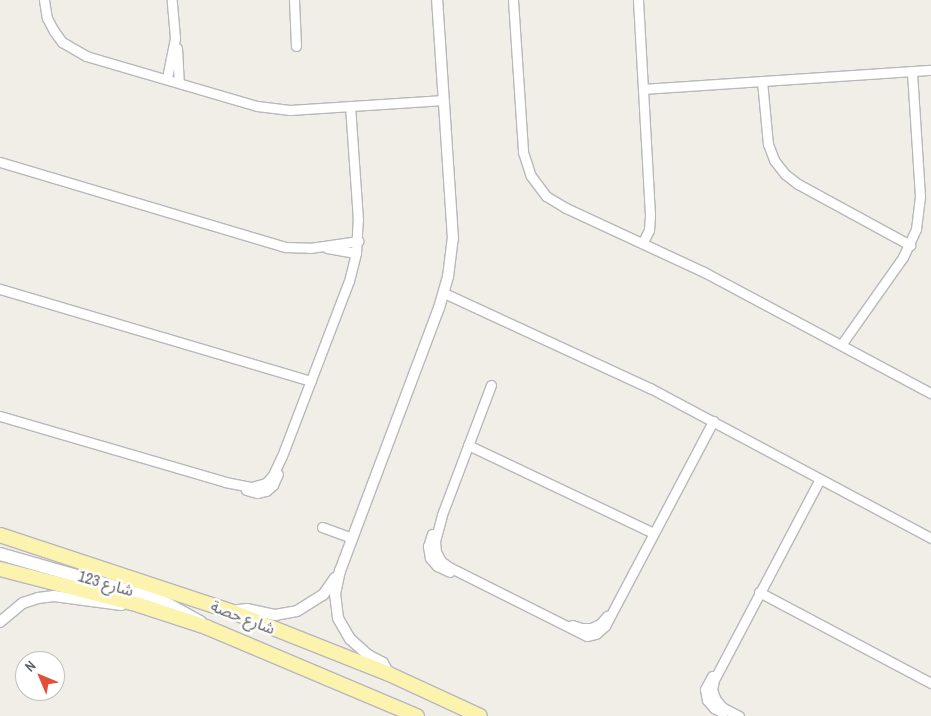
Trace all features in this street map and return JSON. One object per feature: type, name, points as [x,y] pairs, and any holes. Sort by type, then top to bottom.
[{"type":"main road","name":"شارع حصة","points":[[0,536],[230,611],[389,674],[480,716]]},
{"type":"main road","name":"شارع 123","points":[[0,554],[160,600],[184,612],[206,627]]},
{"type":"main road","name":"شارع حصة","points":[[0,568],[139,605],[206,627],[417,716]]},
{"type":"street","points":[[44,0],[48,18],[54,31],[73,50],[86,56],[274,109],[444,100]]},
{"type":"street","points":[[172,0],[179,60],[178,82]]},
{"type":"street","points":[[294,0],[296,46]]},
{"type":"street","points":[[389,674],[385,665],[358,648],[343,629],[335,600],[340,570],[444,293],[452,239],[437,0]]},
{"type":"street","points":[[513,0],[523,152],[531,176],[546,196],[556,203],[644,242],[710,275],[931,393]]},
{"type":"street","points":[[638,0],[650,216],[649,230],[644,242]]},
{"type":"street","points":[[167,78],[175,38]]},
{"type":"street","points":[[643,89],[931,70]]},
{"type":"street","points":[[841,345],[910,245],[919,213],[920,196],[912,71]]},
{"type":"street","points":[[762,82],[768,144],[774,160],[785,174],[798,184],[910,245]]},
{"type":"street","points":[[0,416],[225,482],[252,492],[266,491],[275,481],[282,456],[349,281],[356,254],[358,241],[350,106]]},
{"type":"street","points":[[0,162],[274,244],[298,248],[321,247],[358,241]]},
{"type":"street","points":[[321,247],[356,254]]},
{"type":"street","points":[[0,289],[311,381]]},
{"type":"street","points":[[444,293],[618,372],[931,538]]},
{"type":"street","points":[[491,385],[442,514],[438,519],[429,542],[430,558],[439,567],[472,580],[551,617],[582,635],[596,634],[606,626],[620,595],[713,421]]},
{"type":"street","points":[[468,445],[653,533]]},
{"type":"street","points":[[739,716],[719,704],[714,696],[713,685],[723,659],[820,479]]},
{"type":"street","points":[[322,526],[352,538]]},
{"type":"street","points":[[230,611],[247,609],[275,615],[297,611],[323,595],[340,570]]},
{"type":"street","points":[[760,592],[931,683]]},
{"type":"street","points":[[0,622],[23,603],[38,598],[54,596],[108,604],[139,605]]},
{"type":"street","points":[[723,659],[718,664],[707,684],[706,695],[710,704],[730,716]]}]
